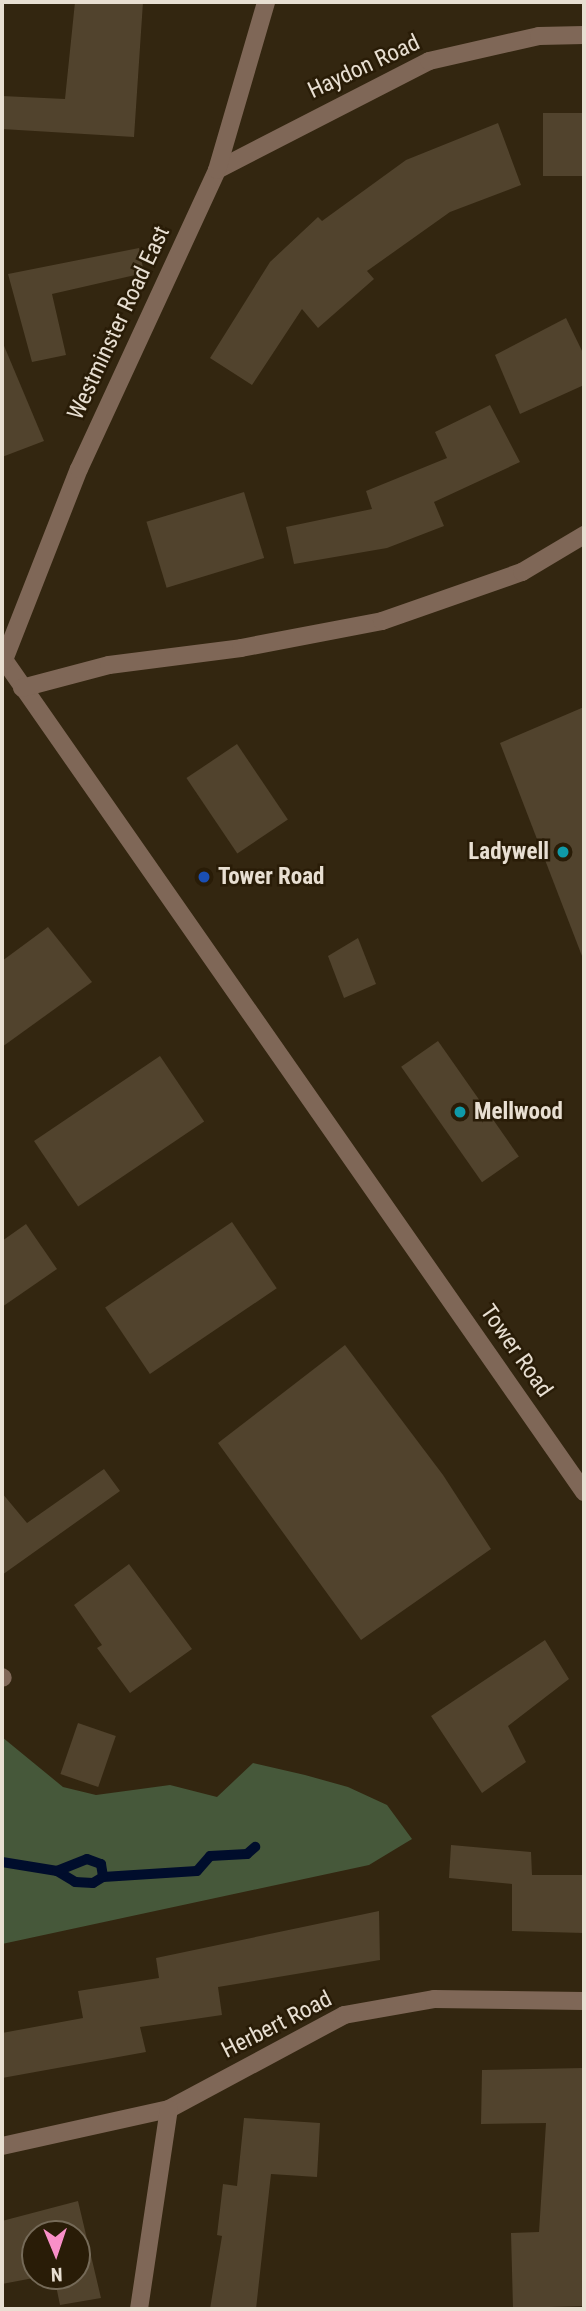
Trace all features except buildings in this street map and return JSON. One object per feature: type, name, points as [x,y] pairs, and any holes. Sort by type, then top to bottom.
[{"type":"street","name":"Westminster Road East","points":[[3,659],[79,469],[217,170],[266,2]]},
{"type":"street","name":"Haydon Road","points":[[217,170],[429,61],[539,36],[584,35]]},
{"type":"street","points":[[22,688],[109,665],[242,648],[382,621],[522,572],[584,535]]},
{"type":"street","name":"Tower Road","points":[[3,659],[584,1492]]},
{"type":"street","name":"Herbert Road","points":[[2,2146],[169,2109],[344,2015],[434,1999],[584,2001]]},
{"type":"street","points":[[139,2309],[169,2109]]},
{"type":"green space","points":[[2,1737],[63,1787],[96,1795],[170,1785],[217,1797],[253,1763],[305,1775],[348,1787],[387,1805],[412,1839],[369,1865],[2,1944]]},
{"type":"waterway","points":[[2,1862],[57,1871],[75,1882],[93,1883],[103,1877],[197,1871],[210,1856],[247,1854],[255,1847]]},
{"type":"waterway","points":[[57,1871],[87,1859],[101,1864],[103,1877]]},
{"type":"place","name":"Ladywell","points":[[563,852]]},
{"type":"place","name":"Tower Road","points":[[204,877]]},
{"type":"place","name":"Mellwood","points":[[460,1112]]}]
